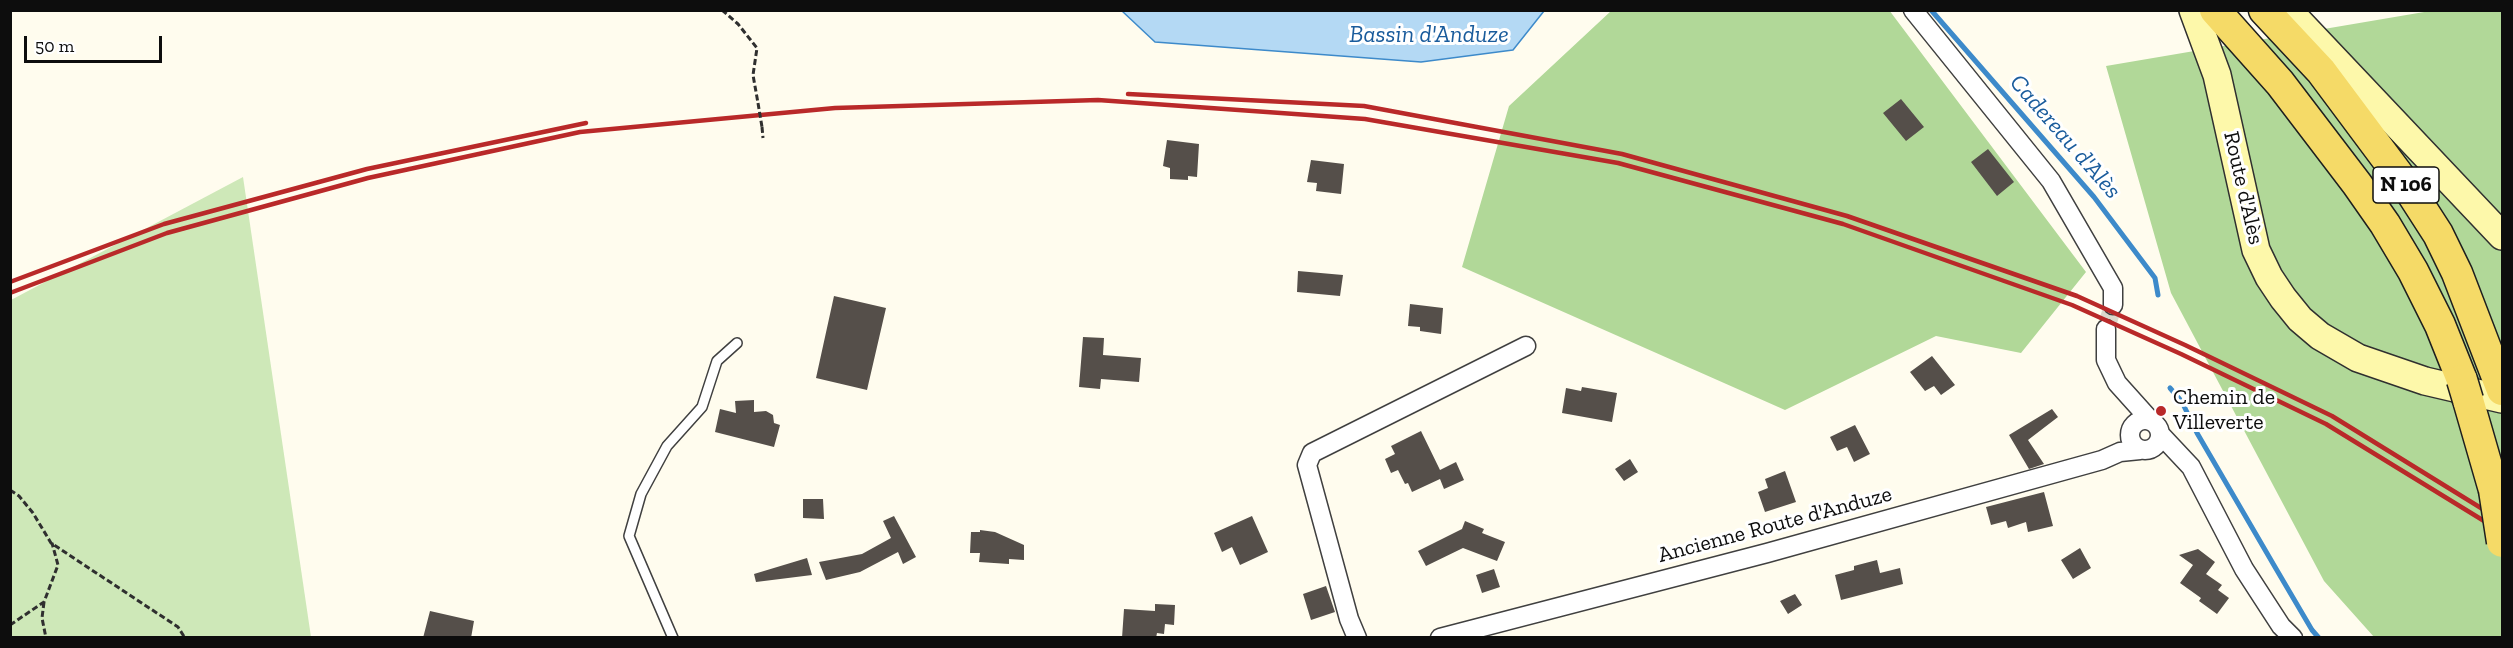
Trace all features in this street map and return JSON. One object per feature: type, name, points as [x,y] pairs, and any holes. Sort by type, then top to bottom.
[{"type":"main road","name":"Route d'Alès","points":[[2193,10],[2217,75],[2256,250],[2269,277],[2300,320],[2320,336],[2358,358],[2425,381],[2502,399]]},
{"type":"main road","name":"N 106","points":[[2215,10],[2280,83],[2358,184],[2413,271],[2440,325],[2465,389],[2494,490],[2502,542]]},
{"type":"main road","name":"N 106","points":[[2264,10],[2320,71],[2409,189],[2438,234],[2457,273],[2502,389]]},
{"type":"main road","points":[[2288,10],[2502,236]]},
{"type":"street","points":[[1913,10],[2051,181],[2113,288],[2113,305]]},
{"type":"street","points":[[2106,329],[2106,360],[2117,383],[2125,393],[2141,439],[2173,450],[2191,467],[2244,569],[2282,626],[2293,638]]},
{"type":"street","points":[[1357,638],[1349,619],[1307,465],[1312,453],[1526,346]]},
{"type":"street","name":"Ancienne Route d'Anduze","points":[[1440,638],[1767,553],[2102,460],[2141,439]]},
{"type":"lane","points":[[673,638],[629,536],[641,494],[667,446],[702,407],[717,361],[737,343]]},
{"type":"path","points":[[722,10],[738,24],[757,48],[753,75],[763,138]]},
{"type":"path","points":[[10,490],[20,496],[33,513],[51,543],[58,565],[44,602],[42,618],[46,638]]},
{"type":"path","points":[[51,543],[178,627],[185,638]]},
{"type":"path","points":[[10,625],[44,602]]},
{"type":"green space","points":[[1889,10],[2086,272],[2021,353],[1936,336],[1785,410],[1462,267],[1509,106],[1611,11]]},
{"type":"green space","points":[[2430,11],[2502,11],[2502,637],[2374,637],[2324,581],[2171,293],[2106,66]]},
{"type":"green space","points":[[243,177],[311,637],[11,637],[11,300]]},
{"type":"water","name":"Bassin d'Anduze","points":[[1122,11],[1544,11],[1513,50],[1421,62],[1155,42]]},
{"type":"building","points":[[1901,99],[1924,127],[1906,141],[1883,113]]},
{"type":"building","points":[[1167,140],[1199,144],[1197,177],[1188,176],[1188,180],[1170,179],[1170,168],[1163,166]]},
{"type":"building","points":[[1988,149],[2014,182],[1997,196],[1971,162]]},
{"type":"building","points":[[1311,160],[1344,164],[1341,194],[1316,191],[1317,183],[1307,182]]},
{"type":"building","points":[[1298,271],[1343,275],[1340,296],[1297,292]]},
{"type":"building","points":[[834,296],[886,308],[867,390],[816,378]]},
{"type":"building","points":[[1410,304],[1443,308],[1441,334],[1420,331],[1420,327],[1408,326]]},
{"type":"building","points":[[1083,337],[1104,338],[1103,355],[1141,358],[1139,382],[1101,379],[1100,389],[1079,387]]},
{"type":"building","points":[[1932,356],[1955,385],[1941,395],[1934,386],[1925,391],[1910,372]]},
{"type":"building","points":[[1582,387],[1617,393],[1612,422],[1562,413],[1566,388],[1581,391]]},
{"type":"building","points":[[754,400],[754,412],[766,411],[773,415],[774,423],[780,425],[774,447],[715,432],[720,409],[736,413],[735,401]]},
{"type":"building","points":[[2052,409],[2058,417],[2028,440],[2044,464],[2029,469],[2009,435]]},
{"type":"building","points":[[1855,425],[1870,454],[1854,462],[1847,447],[1837,451],[1830,437]]},
{"type":"building","points":[[1421,431],[1440,470],[1456,462],[1464,480],[1444,489],[1440,479],[1412,492],[1398,470],[1391,473],[1385,459],[1395,454],[1391,446]]},
{"type":"building","points":[[1630,459],[1638,472],[1624,481],[1615,469]]},
{"type":"building","points":[[1785,471],[1796,502],[1765,512],[1758,492],[1768,488],[1765,479]]},
{"type":"building","points":[[2044,492],[2053,526],[2028,532],[2026,522],[2008,528],[2006,521],[1991,525],[1986,507]]},
{"type":"building","points":[[803,499],[823,499],[824,519],[803,518]]},
{"type":"building","points":[[894,516],[916,557],[903,564],[898,552],[860,572],[826,580],[819,562],[862,554],[891,538],[883,521]]},
{"type":"building","points":[[1252,516],[1268,552],[1240,565],[1232,547],[1222,552],[1214,533]]},
{"type":"building","points":[[1465,521],[1484,529],[1482,533],[1505,542],[1497,561],[1463,548],[1426,566],[1418,551],[1462,529]]},
{"type":"building","points":[[980,530],[995,532],[1024,545],[1024,560],[1009,559],[1009,564],[979,562],[980,553],[970,553],[971,532],[980,532]]},
{"type":"building","points":[[2080,548],[2091,568],[2073,579],[2061,560]]},
{"type":"building","points":[[2198,549],[2215,562],[2206,574],[2222,585],[2218,590],[2229,598],[2217,614],[2199,601],[2201,598],[2180,583],[2193,565],[2179,555]]},
{"type":"building","points":[[807,558],[812,575],[756,582],[754,574]]},
{"type":"building","points":[[1877,560],[1880,573],[1900,568],[1903,584],[1841,600],[1835,575],[1854,570],[1854,566]]},
{"type":"building","points":[[1494,569],[1500,587],[1482,593],[1476,575]]},
{"type":"building","points":[[1326,586],[1335,612],[1311,620],[1303,594]]},
{"type":"building","points":[[1795,594],[1802,605],[1788,614],[1780,601]]},
{"type":"building","points":[[1155,604],[1175,605],[1174,625],[1165,624],[1164,634],[1157,633],[1156,638],[1122,638],[1124,609],[1155,611]]},
{"type":"building","points":[[430,611],[474,621],[471,638],[423,638]]},
{"type":"waterway","name":"Cadereau d'Alès","points":[[1931,10],[2094,197],[2155,278],[2158,295]]},
{"type":"waterway","name":"Cadereau d'Alès","points":[[2170,388],[2182,402],[2197,433],[2312,630],[2319,638]]},
{"type":"tunnel","points":[[2106,329],[2113,305]]},
{"type":"railway","points":[[1128,94],[1364,106],[1622,154],[1847,216],[2077,296],[2185,345],[2332,416],[2502,521]]},
{"type":"railway","points":[[10,293],[167,233],[368,178],[580,132],[835,108],[1098,100],[1365,119],[1618,163],[1843,224],[2072,305],[2181,354],[2326,424],[2502,532]]},
{"type":"railway","points":[[10,282],[164,224],[367,169],[586,123]]},
{"type":"place","name":"Chemin de Villeverte","points":[[2161,411]]}]
